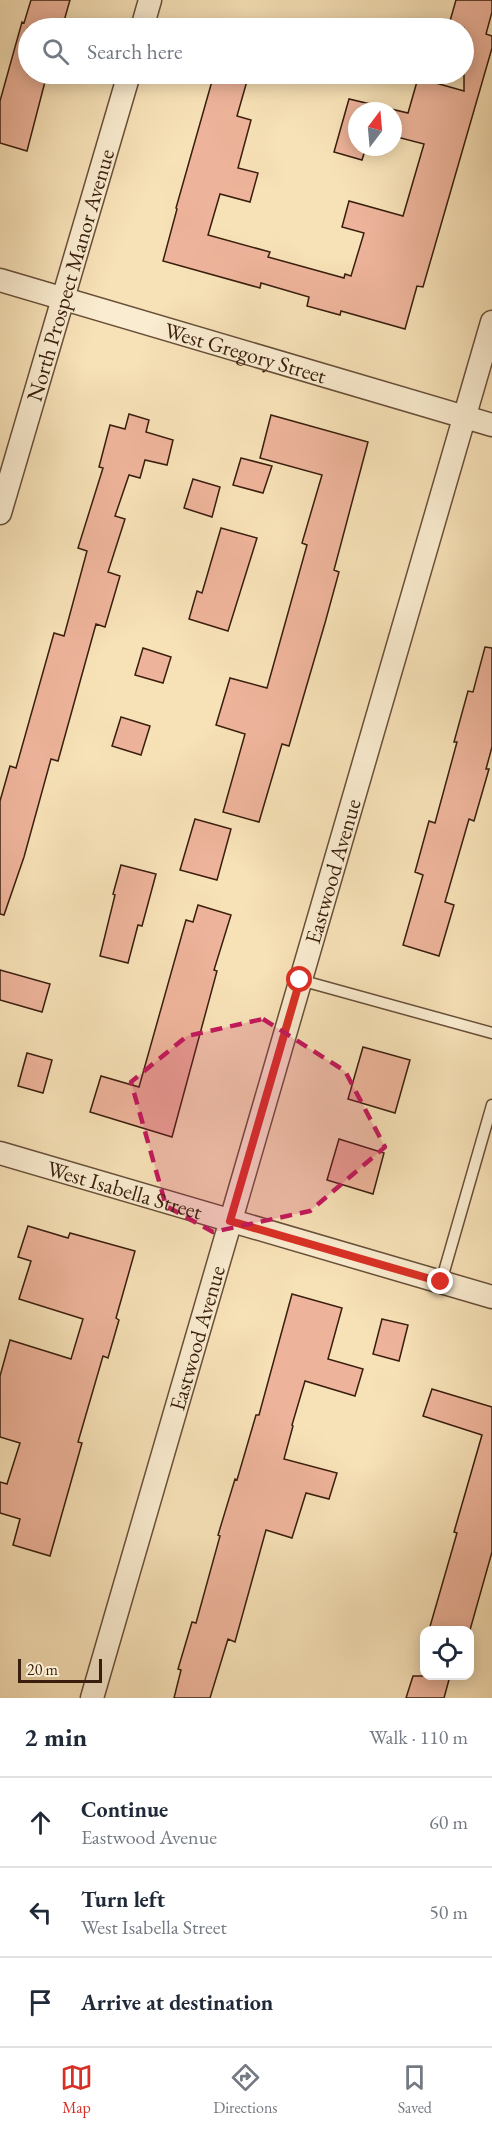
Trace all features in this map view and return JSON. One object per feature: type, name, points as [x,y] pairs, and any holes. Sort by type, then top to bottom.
[{"type":"street","points":[[145,18],[150,0]]},
{"type":"street","name":"North Prospect Manor Avenue","points":[[0,513],[126,84]]},
{"type":"street","name":"West Gregory Street","points":[[0,280],[492,425]]},
{"type":"street","name":"Eastwood Avenue","points":[[92,1698],[492,322]]},
{"type":"street","name":"West Isabella Street","points":[[0,1153],[492,1297]]},
{"type":"lane","points":[[300,980],[492,1033]]},
{"type":"lane","points":[[441,1282],[492,1105]]},
{"type":"highlighted area","points":[[263,1019],[345,1071],[385,1147],[310,1211],[213,1232],[166,1206],[131,1082],[187,1036]]},
{"type":"building","points":[[31,0],[70,0],[65,18],[26,18]]},
{"type":"building","points":[[456,0],[492,0],[492,12],[486,34],[492,36],[492,48],[423,287],[417,286],[405,329],[341,311],[340,315],[307,306],[309,297],[261,283],[260,288],[163,261],[211,84],[246,84],[237,116],[251,120],[238,168],[258,173],[250,202],[220,194],[208,235],[270,252],[268,257],[344,278],[345,274],[351,276],[364,233],[342,227],[349,201],[403,216],[424,144],[402,138],[402,112],[408,113],[416,84],[439,84],[464,91],[464,84],[474,84],[474,18],[451,18]]},
{"type":"building","points":[[18,36],[18,84],[44,84],[27,151],[0,143],[0,101]]},
{"type":"building","points":[[348,103],[348,156],[334,152]]},
{"type":"building","points":[[348,156],[363,156],[362,160]]},
{"type":"building","points":[[129,414],[149,420],[146,432],[173,440],[167,465],[145,460],[140,478],[129,475],[115,516],[125,519],[108,572],[120,576],[105,627],[96,624],[58,761],[51,759],[24,857],[4,915],[0,914],[0,801],[10,766],[16,768],[54,633],[64,636],[87,551],[78,548],[103,468],[99,467],[110,425],[125,429]]},
{"type":"building","points":[[271,415],[368,442],[334,570],[339,572],[325,623],[289,746],[282,744],[259,822],[223,812],[245,734],[216,725],[230,678],[267,688],[307,545],[302,543],[322,475],[260,458]]},
{"type":"building","points":[[241,458],[272,466],[263,493],[233,485]]},
{"type":"building","points":[[193,479],[220,487],[212,517],[184,508]]},
{"type":"building","points":[[221,528],[257,538],[228,631],[189,619],[197,591],[202,593]]},
{"type":"building","points":[[485,647],[492,648],[492,747],[486,769],[489,769],[474,821],[469,819],[445,902],[454,905],[439,956],[403,945],[423,875],[415,872],[429,821],[435,823],[468,691],[473,692]]},
{"type":"building","points":[[143,648],[171,657],[163,683],[135,675]]},
{"type":"building","points":[[121,717],[150,726],[141,755],[112,746]]},
{"type":"building","points":[[195,819],[231,829],[217,880],[180,870]]},
{"type":"building","points":[[121,865],[156,874],[142,926],[138,925],[128,963],[100,956]]},
{"type":"building","points":[[198,905],[231,915],[214,970],[217,971],[172,1137],[90,1112],[101,1076],[139,1087],[186,920],[193,922]]},
{"type":"building","points":[[0,970],[50,984],[42,1012],[0,1000]]},
{"type":"building","points":[[363,1047],[410,1060],[395,1113],[348,1099]]},
{"type":"building","points":[[27,1053],[52,1060],[43,1093],[18,1086]]},
{"type":"building","points":[[339,1139],[384,1153],[373,1194],[327,1180]]},
{"type":"building","points":[[28,1226],[68,1238],[70,1233],[135,1251],[116,1318],[119,1320],[108,1358],[103,1356],[78,1442],[82,1443],[50,1556],[13,1545],[20,1519],[0,1513],[0,1482],[7,1484],[20,1443],[0,1437],[0,1376],[10,1340],[71,1359],[83,1319],[19,1299],[31,1261],[18,1257]]},
{"type":"building","points":[[292,1294],[342,1308],[328,1359],[363,1369],[355,1396],[305,1381],[292,1425],[284,1459],[337,1473],[329,1499],[306,1493],[292,1538],[266,1530],[235,1642],[228,1639],[210,1698],[174,1698],[181,1670],[178,1669],[192,1622],[196,1623],[220,1536],[218,1535],[256,1415],[259,1415]]},
{"type":"building","points":[[382,1319],[408,1325],[399,1361],[373,1354]]},
{"type":"building","points":[[432,1389],[492,1407],[492,1552],[471,1626],[430,1626],[482,1435],[423,1416]]},
{"type":"building","points":[[413,1676],[420,1676],[420,1680],[449,1680],[444,1698],[406,1698]]},
{"type":"route","points":[[300,980],[230,1221],[441,1282]]}]
